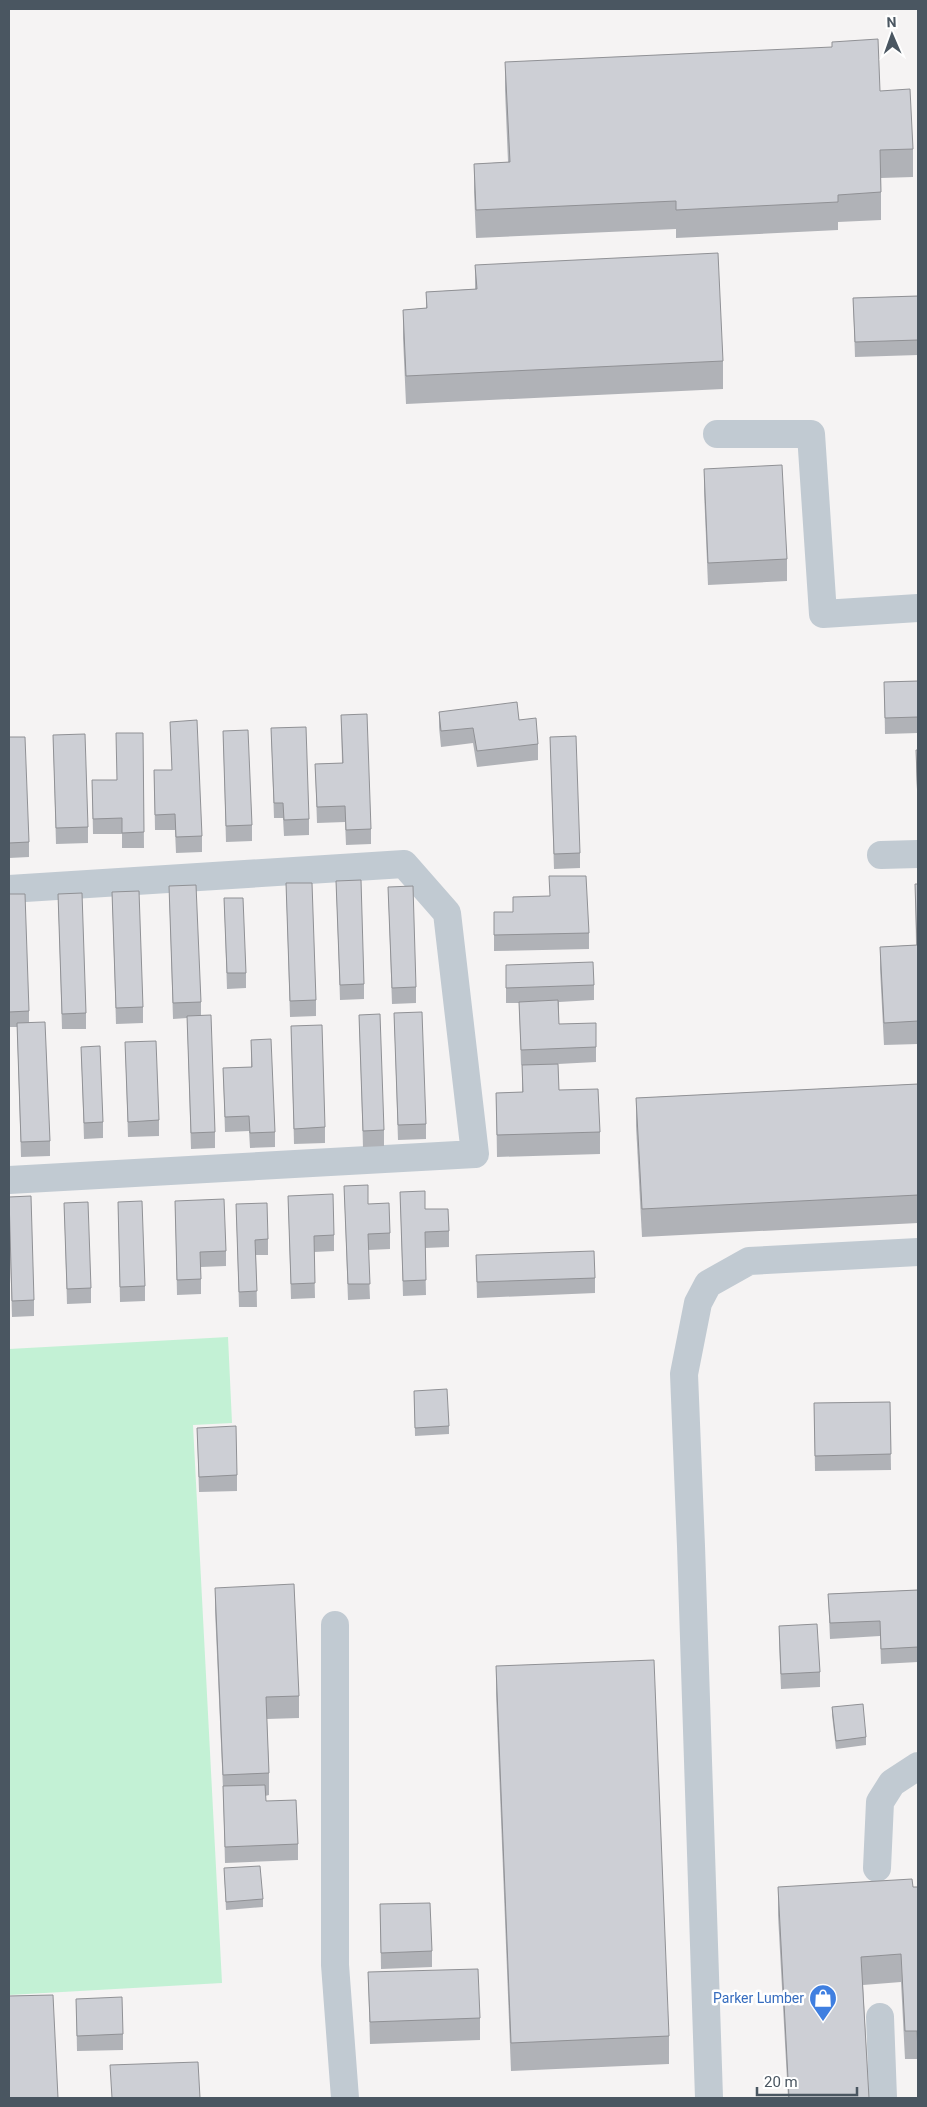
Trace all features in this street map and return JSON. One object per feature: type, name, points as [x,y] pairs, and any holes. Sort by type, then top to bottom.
[{"type":"lane","points":[[717,434],[811,434],[823,614],[918,608]]},
{"type":"lane","points":[[881,855],[918,854]]},
{"type":"lane","points":[[9,889],[404,864],[446,913],[475,1154],[9,1180]]},
{"type":"lane","points":[[703,2098],[691,1546],[684,1374],[698,1303],[708,1284],[750,1261],[918,1252]]},
{"type":"lane","points":[[335,1625],[335,1965],[345,2098]]},
{"type":"lane","points":[[877,1868],[880,1802],[892,1783],[918,1766]]},
{"type":"lane","points":[[880,2017],[883,2098]]},
{"type":"green space","points":[[228,1337],[232,1423],[193,1425],[222,1983],[9,1995],[9,1349]]},
{"type":"building","points":[[878,39],[880,91],[910,89],[913,149],[880,150],[881,192],[838,195],[838,202],[676,210],[676,201],[476,210],[474,164],[510,162],[505,62],[832,47],[832,42]]},
{"type":"building","points":[[718,253],[723,361],[406,376],[403,310],[427,308],[426,292],[477,289],[475,265]]},
{"type":"building","points":[[918,296],[918,340],[855,342],[853,298]]},
{"type":"building","points":[[782,465],[787,559],[708,563],[704,469]]},
{"type":"building","points":[[918,681],[918,717],[885,718],[884,682]]},
{"type":"building","points":[[517,702],[519,720],[536,718],[538,744],[477,751],[473,728],[441,731],[439,712]]},
{"type":"building","points":[[367,714],[371,829],[346,830],[345,806],[317,807],[315,764],[343,763],[341,715]]},
{"type":"building","points":[[197,720],[202,836],[176,837],[175,814],[155,815],[154,770],[172,770],[170,722]]},
{"type":"building","points":[[306,727],[309,819],[284,820],[283,803],[274,803],[271,728]]},
{"type":"building","points":[[248,730],[252,825],[226,826],[223,731]]},
{"type":"building","points":[[116,733],[143,733],[144,832],[122,833],[122,818],[93,819],[92,780],[117,780]]},
{"type":"building","points":[[85,734],[88,827],[56,828],[53,735]]},
{"type":"building","points":[[576,736],[580,853],[554,854],[550,737]]},
{"type":"building","points":[[9,737],[25,737],[29,842],[9,843]]},
{"type":"building","points":[[916,750],[918,750],[918,801]]},
{"type":"building","points":[[549,876],[586,876],[589,933],[494,935],[494,912],[513,912],[513,897],[550,896]]},
{"type":"building","points":[[361,880],[364,984],[340,985],[336,881]]},
{"type":"building","points":[[286,883],[312,883],[316,1000],[290,1001]]},
{"type":"building","points":[[915,884],[918,884],[918,1021],[884,1023],[880,947],[917,945]]},
{"type":"building","points":[[196,885],[201,1002],[173,1003],[169,886]]},
{"type":"building","points":[[413,886],[416,987],[392,988],[388,887]]},
{"type":"building","points":[[139,891],[143,1007],[116,1008],[112,892]]},
{"type":"building","points":[[82,893],[86,1013],[62,1014],[58,894]]},
{"type":"building","points":[[9,894],[25,894],[29,1011],[9,1012]]},
{"type":"building","points":[[224,898],[243,898],[246,973],[227,973]]},
{"type":"building","points":[[593,962],[594,985],[506,988],[506,965]]},
{"type":"building","points":[[558,1000],[559,1024],[596,1023],[596,1047],[521,1050],[519,1002]]},
{"type":"building","points":[[422,1012],[426,1124],[398,1125],[394,1013]]},
{"type":"building","points":[[380,1014],[384,1130],[363,1131],[359,1015]]},
{"type":"building","points":[[211,1015],[215,1132],[191,1133],[187,1016]]},
{"type":"building","points":[[45,1022],[50,1141],[21,1142],[17,1023]]},
{"type":"building","points":[[322,1025],[325,1127],[294,1129],[291,1026]]},
{"type":"building","points":[[271,1039],[275,1132],[250,1133],[249,1116],[225,1117],[223,1068],[252,1067],[251,1040]]},
{"type":"building","points":[[156,1041],[159,1120],[128,1122],[125,1042]]},
{"type":"building","points":[[100,1046],[103,1122],[84,1123],[81,1047]]},
{"type":"building","points":[[558,1064],[559,1090],[598,1089],[600,1132],[497,1135],[496,1093],[523,1092],[522,1065]]},
{"type":"building","points":[[918,1084],[918,1195],[642,1209],[636,1098]]},
{"type":"building","points":[[368,1185],[368,1204],[389,1203],[390,1233],[368,1234],[370,1284],[348,1284],[344,1186]]},
{"type":"building","points":[[425,1191],[425,1209],[448,1209],[449,1231],[425,1232],[426,1280],[403,1281],[400,1192]]},
{"type":"building","points":[[333,1194],[334,1235],[314,1236],[315,1283],[291,1284],[288,1196]]},
{"type":"building","points":[[31,1196],[34,1300],[12,1301],[9,1197]]},
{"type":"building","points":[[224,1199],[226,1251],[200,1252],[201,1279],[177,1280],[175,1201]]},
{"type":"building","points":[[142,1201],[145,1286],[120,1287],[118,1202]]},
{"type":"building","points":[[88,1202],[91,1288],[67,1289],[64,1203]]},
{"type":"building","points":[[267,1203],[268,1239],[255,1240],[257,1291],[239,1292],[236,1204]]},
{"type":"building","points":[[594,1251],[595,1278],[477,1282],[476,1255]]},
{"type":"building","points":[[447,1389],[449,1426],[415,1428],[414,1391]]},
{"type":"building","points":[[890,1402],[891,1454],[815,1456],[814,1403]]},
{"type":"building","points":[[236,1426],[237,1475],[199,1477],[197,1428]]},
{"type":"building","points":[[294,1584],[299,1696],[266,1697],[269,1773],[223,1775],[215,1588]]},
{"type":"building","points":[[918,1590],[918,1647],[881,1649],[880,1621],[830,1623],[828,1594]]},
{"type":"building","points":[[817,1624],[820,1672],[781,1674],[779,1626]]},
{"type":"building","points":[[654,1660],[669,2036],[511,2043],[496,1666]]},
{"type":"building","points":[[863,1704],[866,1737],[836,1741],[832,1707]]},
{"type":"building","points":[[265,1785],[266,1801],[296,1800],[298,1844],[225,1847],[223,1786]]},
{"type":"building","points":[[260,1866],[263,1899],[226,1902],[224,1868]]},
{"type":"building","name":"Parker Lumber","points":[[912,1879],[913,1887],[918,1887],[918,2051],[917,2031],[905,2031],[901,1954],[861,1957],[869,2098],[789,2098],[778,1887]]},
{"type":"building","points":[[430,1903],[432,1951],[381,1953],[380,1904]]},
{"type":"building","points":[[478,1969],[480,2018],[370,2022],[368,1972]]},
{"type":"building","points":[[53,1995],[58,2098],[9,2098],[9,1996]]},
{"type":"building","points":[[122,1997],[123,2034],[77,2036],[76,1999]]},
{"type":"building","points":[[198,2062],[200,2098],[112,2098],[110,2065]]},
{"type":"place","name":"Parker Lumber","points":[[823,2022]]}]
